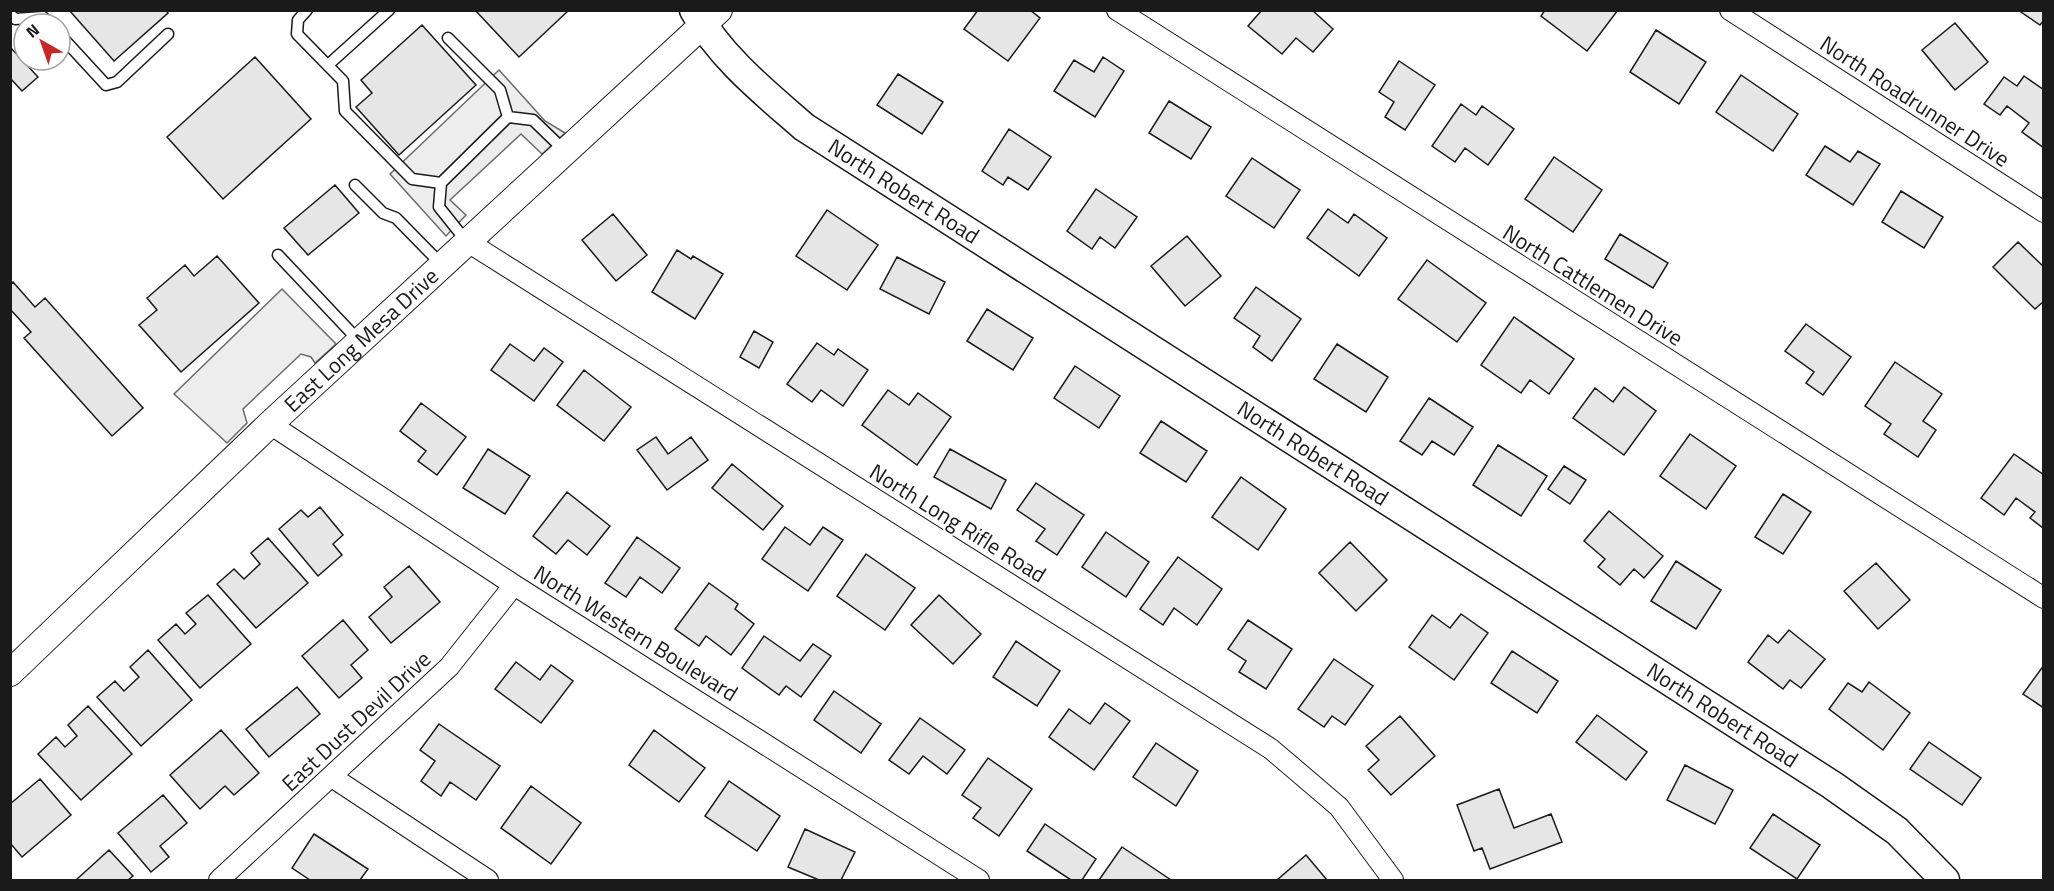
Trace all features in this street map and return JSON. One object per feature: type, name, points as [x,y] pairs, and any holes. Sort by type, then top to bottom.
[{"type":"main road","name":"North Robert Road","points":[[705,16],[739,68],[804,127],[1832,785],[1897,831],[1946,880]]},
{"type":"street","name":"North Cattlemen Drive","points":[[1117,10],[2043,598]]},
{"type":"street","name":"North Roadrunner Drive","points":[[1730,10],[2043,212]]},
{"type":"street","name":"East Long Mesa Drive","points":[[10,673],[270,424],[566,152],[705,16]]},
{"type":"street","name":"North Long Rifle Road","points":[[468,242],[1271,749],[1339,807],[1393,880]]},
{"type":"street","name":"North Western Boulevard","points":[[270,424],[514,585],[979,880]]},
{"type":"street","name":"East Dust Devil Drive","points":[[219,880],[449,667],[514,585]]},
{"type":"street","points":[[332,777],[488,880]]},
{"type":"lane","points":[[307,10],[298,20],[297,34],[343,81],[345,111],[412,179],[441,183]]},
{"type":"lane","points":[[328,65],[389,10]]},
{"type":"lane","points":[[72,48],[106,85],[117,82],[168,34]]},
{"type":"lane","points":[[448,38],[500,90],[508,117]]},
{"type":"lane","points":[[508,117],[532,120],[566,152]]},
{"type":"lane","points":[[468,242],[439,207],[441,183],[508,117]]},
{"type":"lane","points":[[355,185],[383,213],[396,218],[442,265]]},
{"type":"lane","points":[[278,255],[360,342]]},
{"type":"shaded area","points":[[499,70],[545,121],[565,133],[542,154],[521,134],[450,200],[466,215],[446,236],[390,174]]},
{"type":"shaded area","points":[[282,289],[336,344],[315,363],[311,357],[301,354],[243,409],[247,423],[227,443],[174,394]]},
{"type":"building","points":[[69,10],[166,10],[168,13],[114,61]]},
{"type":"building","points":[[475,10],[569,10],[519,57]]},
{"type":"building","points":[[978,10],[1030,10],[1040,18],[1008,61],[964,29]]},
{"type":"building","points":[[1262,10],[1312,10],[1333,29],[1313,52],[1296,38],[1282,54],[1248,26]]},
{"type":"building","points":[[1545,10],[1618,10],[1587,51],[1541,16]]},
{"type":"building","points":[[2018,10],[2044,10],[2044,20],[2040,25]]},
{"type":"building","points":[[1955,23],[1988,62],[1955,90],[1922,50]]},
{"type":"building","points":[[422,25],[476,85],[399,155],[356,107],[372,93],[361,80]]},
{"type":"building","points":[[1656,30],[1706,62],[1679,104],[1630,72]]},
{"type":"building","points":[[10,47],[12,49],[12,72],[33,72],[38,77],[22,91],[10,78]]},
{"type":"building","points":[[255,57],[311,119],[223,199],[167,137]]},
{"type":"building","points":[[1103,57],[1124,71],[1095,117],[1054,91],[1074,60],[1094,72]]},
{"type":"building","points":[[1399,61],[1435,85],[1405,130],[1385,117],[1394,102],[1379,92]]},
{"type":"building","points":[[898,74],[943,102],[922,134],[877,105]]},
{"type":"building","points":[[1741,75],[1798,114],[1773,151],[1716,112]]},
{"type":"building","points":[[2024,76],[2044,90],[2044,148],[2022,132],[2029,123],[2007,106],[2000,115],[1984,104],[2004,77],[2017,86]]},
{"type":"building","points":[[1169,101],[1211,127],[1191,159],[1149,133]]},
{"type":"building","points":[[1461,104],[1476,115],[1482,106],[1514,129],[1488,165],[1465,148],[1455,162],[1432,146]]},
{"type":"building","points":[[1009,129],[1051,157],[1028,190],[1008,177],[1003,185],[982,171]]},
{"type":"building","points":[[1825,146],[1850,162],[1858,151],[1880,164],[1853,205],[1806,175]]},
{"type":"building","points":[[1554,157],[1602,190],[1573,232],[1525,199]]},
{"type":"building","points":[[1252,158],[1300,190],[1274,228],[1226,196]]},
{"type":"building","points":[[335,185],[359,213],[308,255],[284,228]]},
{"type":"building","points":[[1096,189],[1137,217],[1115,248],[1100,237],[1092,249],[1067,231]]},
{"type":"building","points":[[1901,191],[1943,217],[1924,248],[1882,222]]},
{"type":"building","points":[[1328,209],[1348,223],[1354,214],[1387,238],[1359,276],[1307,238]]},
{"type":"building","points":[[827,210],[878,245],[847,290],[796,256]]},
{"type":"building","points":[[613,214],[647,255],[616,281],[582,240]]},
{"type":"building","points":[[1620,234],[1668,263],[1653,288],[1605,259]]},
{"type":"building","points":[[1187,236],[1221,276],[1185,306],[1151,266]]},
{"type":"building","points":[[2018,242],[2044,267],[2044,301],[2035,309],[1993,267]]},
{"type":"building","points":[[677,250],[691,259],[693,256],[723,274],[695,319],[652,292]]},
{"type":"building","points":[[217,256],[259,303],[181,372],[139,325],[157,310],[147,298],[185,265],[194,276]]},
{"type":"building","points":[[897,257],[945,282],[929,314],[880,289]]},
{"type":"building","points":[[1427,260],[1486,303],[1457,342],[1398,299]]},
{"type":"building","points":[[13,282],[35,307],[45,298],[143,408],[112,436],[24,338],[31,332],[10,309],[10,285]]},
{"type":"building","points":[[1256,287],[1301,319],[1272,361],[1253,347],[1260,336],[1234,318]]},
{"type":"building","points":[[987,309],[1033,338],[1013,370],[967,341]]},
{"type":"building","points":[[1514,317],[1574,359],[1549,394],[1530,380],[1521,393],[1481,365]]},
{"type":"building","points":[[1806,324],[1851,357],[1823,395],[1806,383],[1814,372],[1785,351]]},
{"type":"building","points":[[754,331],[773,342],[759,368],[740,357]]},
{"type":"building","points":[[817,343],[834,355],[838,349],[868,370],[843,406],[821,390],[812,402],[787,384]]},
{"type":"building","points":[[510,344],[534,361],[544,348],[563,362],[534,401],[491,370]]},
{"type":"building","points":[[1337,344],[1388,377],[1366,412],[1314,379]]},
{"type":"building","points":[[1895,362],[1942,394],[1923,421],[1936,430],[1918,457],[1884,434],[1891,424],[1865,406]]},
{"type":"building","points":[[1075,366],[1120,396],[1099,428],[1054,398]]},
{"type":"building","points":[[584,370],[631,407],[604,441],[557,405]]},
{"type":"building","points":[[1624,387],[1656,411],[1624,455],[1573,418],[1595,388],[1613,402]]},
{"type":"building","points":[[888,390],[909,405],[918,393],[951,417],[917,465],[862,425]]},
{"type":"building","points":[[1429,398],[1473,427],[1454,455],[1432,441],[1422,455],[1400,441]]},
{"type":"building","points":[[421,403],[466,437],[437,475],[418,461],[426,451],[400,431]]},
{"type":"building","points":[[1161,421],[1207,451],[1186,482],[1140,453]]},
{"type":"building","points":[[1690,434],[1736,466],[1706,509],[1660,476]]},
{"type":"building","points":[[656,437],[668,454],[691,437],[708,460],[667,490],[637,450]]},
{"type":"building","points":[[1498,445],[1547,476],[1521,516],[1473,485]]},
{"type":"building","points":[[488,449],[530,476],[505,514],[463,488]]},
{"type":"building","points":[[950,449],[1006,480],[991,509],[934,477]]},
{"type":"building","points":[[2014,454],[2044,475],[2043,528],[2030,518],[2035,512],[2016,498],[2004,515],[1981,498]]},
{"type":"building","points":[[732,464],[783,506],[763,530],[712,488]]},
{"type":"building","points":[[1564,466],[1586,480],[1570,504],[1548,489]]},
{"type":"building","points":[[1241,477],[1286,509],[1258,550],[1212,517]]},
{"type":"building","points":[[1036,483],[1084,515],[1057,555],[1036,541],[1045,529],[1017,510]]},
{"type":"building","points":[[567,492],[610,526],[587,555],[568,540],[556,554],[533,536]]},
{"type":"building","points":[[1783,494],[1811,512],[1783,554],[1755,537]]},
{"type":"building","points":[[320,507],[343,535],[333,544],[342,555],[318,576],[279,529],[301,510],[308,517]]},
{"type":"building","points":[[1609,511],[1663,556],[1644,578],[1634,569],[1620,585],[1598,567],[1605,559],[1584,541]]},
{"type":"building","points":[[785,527],[810,545],[823,527],[843,540],[808,591],[762,559]]},
{"type":"building","points":[[1106,532],[1149,562],[1126,597],[1082,567]]},
{"type":"building","points":[[637,537],[680,568],[662,593],[640,577],[626,597],[605,583]]},
{"type":"building","points":[[268,538],[308,583],[256,628],[217,584],[234,569],[244,579],[260,564],[251,553]]},
{"type":"building","points":[[1350,542],[1387,580],[1356,611],[1319,573]]},
{"type":"building","points":[[866,554],[915,588],[885,630],[837,596]]},
{"type":"building","points":[[1178,557],[1222,589],[1197,625],[1174,608],[1163,625],[1140,609]]},
{"type":"building","points":[[1676,561],[1721,590],[1696,629],[1651,601]]},
{"type":"building","points":[[1876,563],[1910,600],[1878,629],[1844,591]]},
{"type":"building","points":[[409,566],[440,602],[391,643],[369,617],[392,597],[384,587]]},
{"type":"building","points":[[709,583],[738,604],[735,609],[754,624],[731,655],[706,636],[699,646],[675,629]]},
{"type":"building","points":[[208,595],[251,644],[200,688],[158,640],[176,624],[185,634],[196,624],[186,613]]},
{"type":"building","points":[[939,595],[981,634],[953,664],[911,625]]},
{"type":"building","points":[[1461,614],[1488,633],[1454,680],[1409,647],[1432,615],[1450,628]]},
{"type":"building","points":[[343,620],[368,650],[351,665],[362,678],[339,698],[302,656]]},
{"type":"building","points":[[1248,620],[1292,649],[1266,689],[1239,672],[1246,661],[1228,649]]},
{"type":"building","points":[[1789,630],[1825,659],[1801,688],[1790,680],[1783,689],[1748,662],[1768,635],[1778,643]]},
{"type":"building","points":[[764,636],[800,661],[813,644],[831,656],[801,697],[786,686],[779,695],[742,668]]},
{"type":"building","points":[[1016,641],[1060,671],[1037,706],[993,677]]},
{"type":"building","points":[[148,650],[192,700],[141,746],[97,697],[115,681],[124,691],[139,677],[130,667]]},
{"type":"building","points":[[1512,651],[1558,681],[1537,713],[1491,683]]},
{"type":"building","points":[[1334,659],[1373,686],[1345,725],[1332,716],[1324,727],[1298,709]]},
{"type":"building","points":[[516,662],[540,680],[551,665],[573,681],[541,723],[495,689]]},
{"type":"building","points":[[2044,665],[2044,708],[2023,694]]},
{"type":"building","points":[[1869,682],[1910,713],[1883,750],[1829,709],[1848,683],[1862,692]]},
{"type":"building","points":[[297,687],[320,714],[269,757],[246,729]]},
{"type":"building","points":[[834,691],[881,724],[861,753],[814,720]]},
{"type":"building","points":[[1105,703],[1130,721],[1094,770],[1049,737],[1069,709],[1090,724]]},
{"type":"building","points":[[88,706],[132,754],[81,800],[38,754],[56,737],[65,747],[77,736],[68,725]]},
{"type":"building","points":[[1597,715],[1647,752],[1626,780],[1576,742]]},
{"type":"building","points":[[1400,716],[1435,756],[1391,795],[1368,770],[1379,760],[1366,746]]},
{"type":"building","points":[[920,718],[965,750],[947,774],[923,756],[909,774],[889,760]]},
{"type":"building","points":[[439,724],[500,766],[476,800],[450,782],[441,796],[421,781],[435,761],[420,750]]},
{"type":"building","points":[[221,730],[259,773],[234,795],[225,786],[200,809],[170,775]]},
{"type":"building","points":[[654,730],[705,768],[679,802],[629,765]]},
{"type":"building","points":[[1929,742],[1981,778],[1962,805],[1910,769]]},
{"type":"building","points":[[1156,743],[1198,771],[1176,806],[1133,777]]},
{"type":"building","points":[[988,758],[1032,789],[999,836],[973,818],[981,808],[962,795]]},
{"type":"building","points":[[1685,765],[1733,790],[1715,824],[1667,800]]},
{"type":"building","points":[[40,779],[71,815],[22,857],[10,843],[10,804]]},
{"type":"building","points":[[729,781],[780,816],[757,851],[705,816]]},
{"type":"building","points":[[531,786],[581,823],[551,864],[501,828]]},
{"type":"building","points":[[1499,789],[1514,828],[1551,814],[1562,842],[1490,869],[1482,848],[1474,851],[1457,805]]},
{"type":"building","points":[[163,795],[187,823],[160,846],[169,857],[151,872],[118,833]]},
{"type":"building","points":[[1773,814],[1820,845],[1797,879],[1750,848]]},
{"type":"building","points":[[1045,824],[1096,859],[1082,880],[1071,880],[1027,851]]},
{"type":"building","points":[[805,829],[855,852],[841,880],[819,880],[788,867]]},
{"type":"building","points":[[314,834],[368,869],[360,880],[310,880],[292,868]]},
{"type":"building","points":[[1122,847],[1171,880],[1099,880]]},
{"type":"building","points":[[109,850],[133,876],[128,880],[76,880]]},
{"type":"building","points":[[1306,855],[1327,880],[1277,880]]}]
